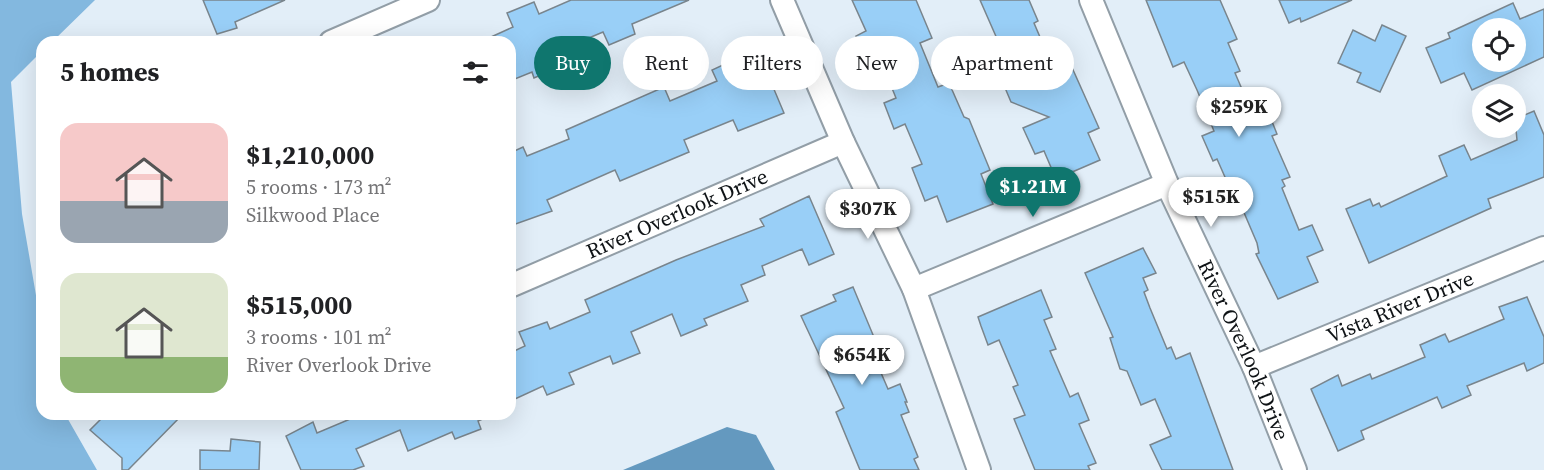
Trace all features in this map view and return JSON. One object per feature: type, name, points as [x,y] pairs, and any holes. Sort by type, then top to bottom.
[{"type":"street","points":[[782,0],[843,142],[914,289],[979,470]]},
{"type":"street","name":"River Overlook Drive","points":[[1091,0],[1167,184],[1254,367],[1295,470]]},
{"type":"street","points":[[344,36],[417,2]]},
{"type":"street","name":"River Overlook Drive","points":[[516,283],[843,142]]},
{"type":"street","points":[[914,289],[1167,184]]},
{"type":"street","name":"Vista River Drive","points":[[1254,367],[1544,248]]},
{"type":"shaded area","points":[[0,0],[95,0],[58,36],[36,36],[36,57],[11,82],[22,214],[36,295],[36,420],[68,420],[97,470],[0,470]]},
{"type":"shaded area","points":[[727,427],[756,435],[775,470],[623,470]]},
{"type":"building","points":[[203,0],[285,0],[235,22],[237,28],[217,34]]},
{"type":"building","points":[[571,0],[689,0],[632,24],[635,34],[623,36],[623,39],[611,44],[611,36],[605,36],[603,32],[594,36],[534,36],[534,78],[532,72],[516,79],[516,36],[493,36],[513,27],[507,13],[534,2],[539,14]]},
{"type":"building","points":[[852,0],[916,0],[931,36],[931,38],[920,43],[931,70],[931,90],[952,90],[964,117],[969,119],[990,170],[981,174],[993,204],[947,222],[937,196],[925,201],[912,168],[922,164],[905,124],[894,129],[884,103],[896,98],[893,90],[919,90],[919,36],[856,36],[866,31]]},
{"type":"building","points":[[980,0],[1029,0],[1038,21],[1034,23],[1040,36],[996,36]]},
{"type":"building","points":[[1146,0],[1220,0],[1237,39],[1228,43],[1240,71],[1235,73],[1251,110],[1265,104],[1277,134],[1272,136],[1290,177],[1282,180],[1285,186],[1282,188],[1299,230],[1312,225],[1323,250],[1307,257],[1318,282],[1278,299],[1256,254],[1259,253],[1257,243],[1239,201],[1236,202],[1217,159],[1213,161],[1202,136],[1214,131],[1197,90],[1184,62],[1173,67]]},
{"type":"building","points":[[1279,0],[1352,0],[1301,22],[1300,18],[1289,23]]},
{"type":"building","points":[[1513,3],[1520,18],[1480,18]]},
{"type":"building","points":[[1544,9],[1544,57],[1526,65],[1526,18],[1522,18]]},
{"type":"building","points":[[1472,22],[1472,72],[1511,72],[1485,84],[1472,84],[1472,90],[1464,73],[1441,83],[1426,48],[1450,38],[1448,33]]},
{"type":"building","points":[[1382,25],[1406,36],[1380,92],[1357,82],[1361,73],[1338,63],[1353,30],[1375,41]]},
{"type":"building","points":[[721,66],[721,90],[774,90],[784,113],[738,131],[733,120],[684,140],[689,152],[620,181],[615,170],[547,200],[552,211],[516,224],[516,150],[523,147],[527,156],[569,139],[566,130],[657,90],[665,90],[670,101],[696,90],[709,90],[709,84],[717,81],[712,70]]},
{"type":"building","points":[[1074,72],[1099,128],[1088,133],[1100,160],[1056,179],[1044,151],[1035,154],[1023,128],[1049,117],[1011,102],[1006,90],[1074,90]]},
{"type":"building","points":[[1534,111],[1544,135],[1544,177],[1488,199],[1491,208],[1369,263],[1346,209],[1370,199],[1373,206],[1379,203],[1381,207],[1447,176],[1439,156],[1464,145],[1471,160],[1517,140],[1517,138],[1526,138],[1526,114]]},
{"type":"building","points":[[809,196],[834,254],[809,265],[802,249],[762,266],[765,275],[741,285],[748,301],[704,319],[707,325],[681,336],[672,314],[631,332],[640,353],[613,364],[610,356],[569,373],[574,384],[547,395],[543,386],[516,399],[516,350],[525,346],[519,332],[547,322],[550,329],[590,312],[585,300],[676,260],[764,226],[760,219]]},
{"type":"building","points":[[1143,248],[1156,273],[1143,278],[1148,290],[1144,292],[1150,308],[1167,349],[1171,347],[1176,359],[1190,353],[1233,470],[1162,470],[1150,445],[1171,436],[1155,399],[1141,405],[1127,371],[1120,369],[1110,338],[1113,337],[1085,273]]},
{"type":"building","points":[[853,287],[876,342],[869,345],[888,389],[900,384],[907,402],[905,402],[909,412],[901,415],[918,457],[914,459],[919,470],[860,470],[836,412],[844,408],[801,316],[836,301],[833,295]]},
{"type":"building","points":[[1041,290],[1052,317],[1044,320],[1056,349],[1050,351],[1070,397],[1078,393],[1089,420],[1079,424],[1096,463],[1088,466],[1090,470],[1035,470],[1014,419],[1025,415],[1013,387],[1018,385],[999,340],[988,345],[978,317]]},
{"type":"building","points":[[1527,297],[1544,337],[1544,363],[1527,371],[1524,363],[1467,386],[1471,395],[1442,408],[1437,397],[1361,431],[1364,439],[1338,451],[1311,389],[1338,375],[1342,386],[1370,374],[1372,379],[1425,357],[1420,345],[1445,334],[1449,342],[1504,319],[1499,307]]},
{"type":"building","points":[[100,420],[177,420],[128,470],[122,470],[122,458],[90,430]]},
{"type":"building","points":[[348,420],[480,420],[478,421],[481,429],[455,439],[452,432],[408,451],[400,430],[356,449],[364,466],[353,470],[301,470],[286,436],[313,422],[317,433]]},
{"type":"building","points":[[231,439],[260,442],[259,470],[200,470],[200,450],[230,451]]}]
